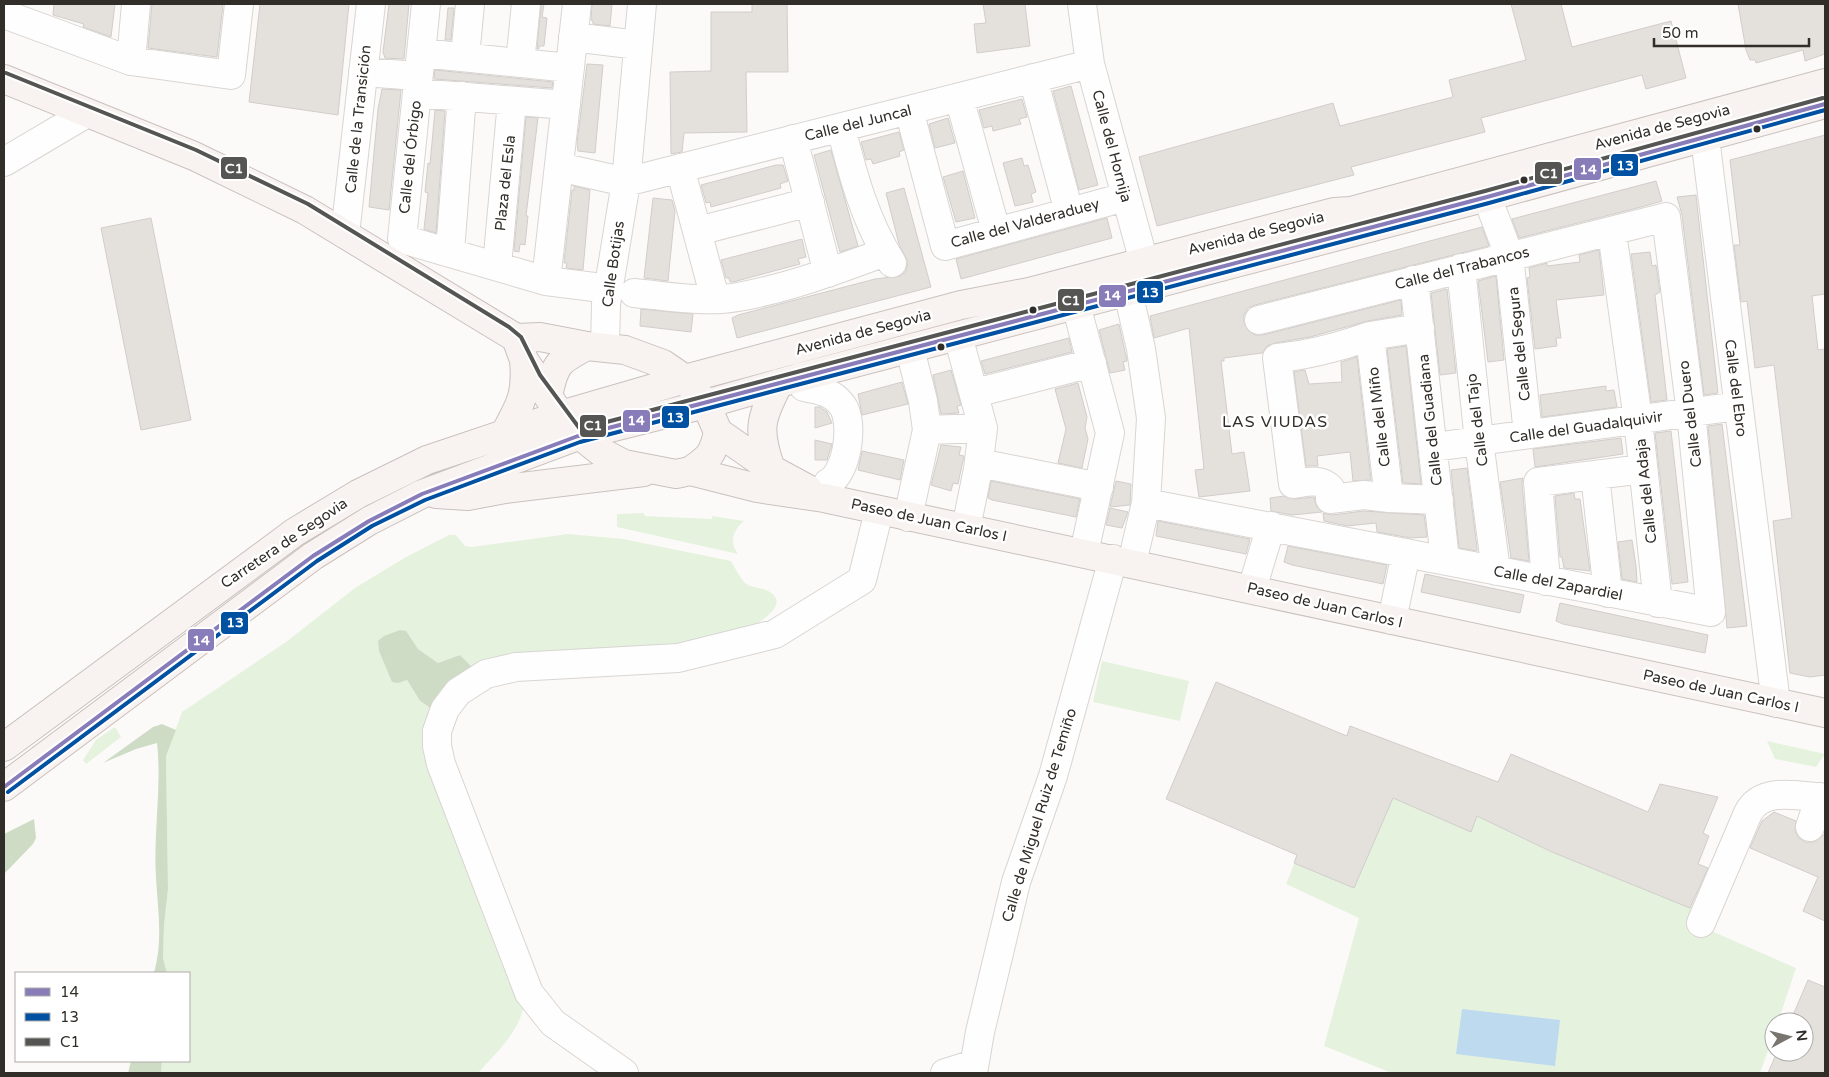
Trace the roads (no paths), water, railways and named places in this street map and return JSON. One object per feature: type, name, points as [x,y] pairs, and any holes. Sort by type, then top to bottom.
[{"type":"main road","name":"Paseo de Juan Carlos I","points":[[4,79],[194,156],[305,210],[345,234],[520,349],[567,425],[578,436],[624,464],[652,471],[676,474],[690,471],[757,488],[826,490]]},
{"type":"main road","name":"Avenida de Segovia","points":[[706,404],[1076,305],[1334,212],[1352,210],[1680,124],[1755,101],[1825,83]]},
{"type":"main road","name":"Avenida de Segovia","points":[[685,379],[961,306],[1029,292],[1141,280],[1487,197],[1825,104]]},
{"type":"main road","points":[[505,433],[521,405],[526,383],[520,349],[540,337],[625,350],[663,364],[685,379],[706,404],[718,432],[709,458],[690,471]]},
{"type":"main road","points":[[554,405],[554,371],[564,358],[596,346]]},
{"type":"main road","name":"Carretera de Segovia","points":[[4,747],[295,532],[358,494],[427,460],[505,433],[554,405],[685,379]]},
{"type":"main road","points":[[770,468],[762,443],[762,424],[768,405],[790,380]]},
{"type":"main road","name":"Carretera de Segovia","points":[[4,787],[313,556],[369,521],[422,494],[578,436],[706,404]]},
{"type":"main road","name":"Paseo de Juan Carlos I","points":[[718,432],[770,468],[880,511],[1084,552],[1825,713]]},
{"type":"main road","points":[[422,494],[468,496],[505,489],[652,471]]},
{"type":"street","points":[[131,61],[136,4]]},
{"type":"street","points":[[18,14],[131,61],[231,75],[240,4]]},
{"type":"street","name":"Calle de la Transición","points":[[345,234],[371,4]]},
{"type":"street","name":"Calle del Órbigo","points":[[426,4],[402,238],[450,252]]},
{"type":"street","points":[[464,57],[470,4]]},
{"type":"street","points":[[520,63],[526,4]]},
{"type":"street","points":[[546,281],[577,4]]},
{"type":"street","name":"Calle Botijas","points":[[596,346],[606,304],[626,182],[642,4]]},
{"type":"street","name":"Calle del Hornija","points":[[1082,4],[1090,64],[1125,196],[1141,280]]},
{"type":"street","points":[[574,37],[638,45]]},
{"type":"street","points":[[363,72],[418,74],[464,57],[570,68]]},
{"type":"street","name":"Calle del Juncal","points":[[626,182],[1090,64]]},
{"type":"street","points":[[418,74],[462,96],[566,105]]},
{"type":"street","points":[[1033,78],[1069,212]]},
{"type":"street","points":[[462,96],[450,252],[546,281],[594,286]]},
{"type":"street","points":[[959,97],[996,231]]},
{"type":"street","name":"Plaza del Esla","points":[[496,266],[512,101]]},
{"type":"street","points":[[1705,138],[1711,122],[1755,101]]},
{"type":"street","name":"Calle del Valderaduey","points":[[909,110],[945,246],[1125,196]]},
{"type":"street","points":[[4,162],[87,113]]},
{"type":"street","points":[[634,293],[715,298],[737,297],[888,257],[868,221],[854,179],[842,128]]},
{"type":"street","name":"Calle del Ebro","points":[[1705,138],[1776,703]]},
{"type":"street","points":[[793,139],[828,273]]},
{"type":"street","points":[[559,167],[626,182]]},
{"type":"street","points":[[680,168],[715,298]]},
{"type":"street","name":"Calle del Segura","points":[[1487,197],[1509,255],[1528,434]]},
{"type":"street","points":[[698,231],[810,202]]},
{"type":"street","name":"Calle del Trabancos","points":[[1259,320],[1509,255],[1612,232],[1666,217]]},
{"type":"street","name":"Calle del Duero","points":[[1666,217],[1712,612]]},
{"type":"street","name":"Calle del Adaja","points":[[1612,232],[1638,420],[1658,603]]},
{"type":"street","name":"Calle del Tajo","points":[[1460,268],[1479,441],[1496,571]]},
{"type":"street","points":[[1122,561],[1146,503],[1151,418],[1141,350],[1141,280]]},
{"type":"street","name":"Calle del Guadiana","points":[[1414,280],[1434,447],[1444,560]]},
{"type":"street","points":[[1076,305],[1110,433],[1084,552]]},
{"type":"street","points":[[1420,328],[1370,336],[1330,350],[1301,356],[1277,358],[1294,484],[1313,481],[1325,482],[1330,488],[1330,499],[1364,495],[1439,500]]},
{"type":"street","points":[[958,336],[975,392],[983,428],[979,463],[966,528]]},
{"type":"street","name":"Calle del Miño","points":[[1370,336],[1389,498]]},
{"type":"street","points":[[908,517],[927,430],[923,401],[910,349]]},
{"type":"street","points":[[975,392],[1092,363]]},
{"type":"street","points":[[790,380],[804,387],[826,391],[843,406],[846,416],[845,458],[836,479],[826,490]]},
{"type":"street","name":"Calle del Guadalquivir","points":[[1434,447],[1738,406]]},
{"type":"street","points":[[927,430],[983,428]]},
{"type":"street","points":[[979,463],[1098,486]]},
{"type":"street","points":[[1546,581],[1538,482],[1643,469]]},
{"type":"street","points":[[1595,475],[1608,593]]},
{"type":"street","name":"Calle del Zapardiel","points":[[1146,503],[1712,612]]},
{"type":"street","points":[[624,1073],[553,1023],[529,993],[441,764],[437,746],[437,732],[441,718],[458,692],[472,682],[500,670],[678,658],[775,634],[862,580],[880,511]]},
{"type":"street","points":[[1252,589],[1271,526]]},
{"type":"street","points":[[1392,620],[1406,553]]},
{"type":"street","name":"Calle de Miguel Ruiz de Temiño","points":[[974,1069],[980,1032],[1016,882],[1053,776],[1122,561]]},
{"type":"street","points":[[1701,923],[1754,802],[1773,795],[1823,797],[1810,827]]},
{"type":"street","points":[[945,1073],[974,1069]]},
{"type":"water","points":[[1462,1009],[1560,1020],[1555,1066],[1456,1054]]},
{"type":"district","name":"LAS VIUDAS","points":[[1275,422]]}]
